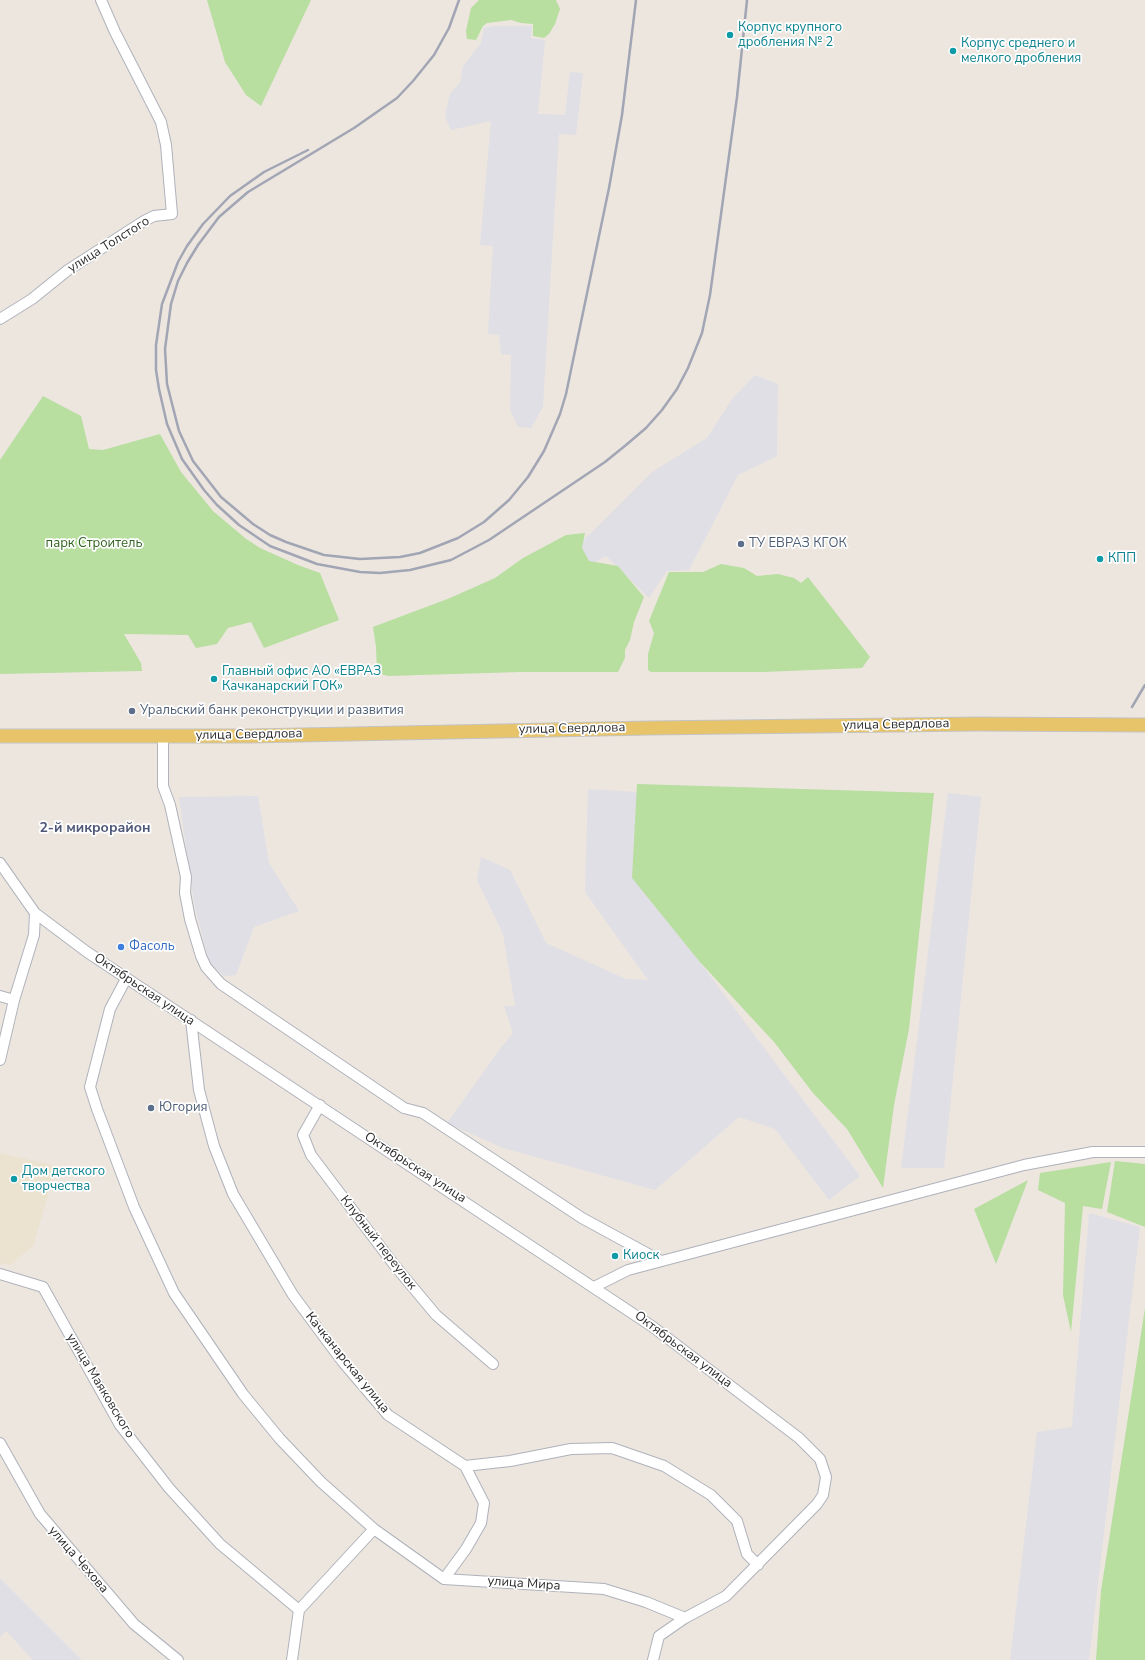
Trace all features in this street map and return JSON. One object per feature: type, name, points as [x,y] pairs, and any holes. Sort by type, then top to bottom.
[{"type":"main road","name":"улица Свердлова","points":[[0,736],[163,736],[977,724],[1145,725]]},
{"type":"street","name":"улица Толстого","points":[[0,319],[32,299],[68,270],[144,221],[154,216],[172,214],[166,145],[161,122],[115,32],[101,0]]},
{"type":"street","points":[[163,736],[163,786],[170,805],[186,877],[185,893],[190,919],[201,956],[206,967],[220,984],[404,1108],[423,1114],[582,1218],[661,1261]]},
{"type":"street","name":"Октябрьская улица","points":[[0,863],[35,913],[126,978],[594,1286],[653,1327],[799,1438],[820,1459],[826,1477],[823,1495],[817,1504],[758,1565]]},
{"type":"street","points":[[0,1060],[14,1000],[34,935],[35,913]]},
{"type":"street","points":[[126,978],[110,1009],[90,1087],[134,1207],[174,1293],[243,1394],[280,1439],[321,1482],[374,1529],[444,1579],[466,1549],[481,1523],[484,1503],[465,1466],[510,1461],[571,1449],[612,1448],[664,1466],[711,1495],[737,1521],[747,1554],[758,1565],[726,1596],[685,1618],[659,1636],[653,1660]]},
{"type":"street","points":[[0,996],[14,1000]]},
{"type":"street","name":"Качканарская улица","points":[[191,1020],[199,1090],[214,1146],[232,1194],[293,1295],[342,1361],[388,1415],[465,1466]]},
{"type":"street","name":"Клубный переулок","points":[[320,1105],[303,1134],[311,1155],[395,1266],[436,1316],[493,1364]]},
{"type":"street","points":[[594,1286],[628,1270],[1024,1164],[1093,1152],[1145,1152]]},
{"type":"street","name":"улица Маяковского","points":[[0,1274],[43,1287],[120,1425],[169,1488],[220,1544],[299,1610]]},
{"type":"street","name":"улица Чехова","points":[[0,1443],[40,1514],[134,1624],[178,1660]]},
{"type":"street","points":[[292,1660],[299,1610],[374,1529]]},
{"type":"street","name":"улица Мира","points":[[444,1579],[604,1589],[646,1602],[685,1618]]},
{"type":"shaded area","points":[[494,26],[532,26],[531,38],[545,40],[538,114],[565,115],[570,72],[583,73],[576,135],[559,134],[543,407],[531,428],[518,427],[510,409],[511,355],[501,354],[499,335],[488,334],[493,246],[480,245],[491,121],[451,130],[445,117],[450,93],[460,83],[463,66],[481,43],[484,28]]},
{"type":"shaded area","points":[[755,375],[778,384],[777,456],[738,475],[689,570],[667,571],[649,598],[606,556],[588,566],[577,547],[652,472],[707,438],[732,399]]},
{"type":"shaded area","points":[[588,789],[637,792],[633,878],[699,961],[860,1176],[829,1200],[775,1129],[739,1117],[655,1190],[503,1148],[447,1123],[513,1033],[504,1006],[515,1006],[503,934],[477,880],[481,857],[510,870],[546,943],[626,979],[648,980],[585,892]]},
{"type":"shaded area","points":[[948,793],[981,797],[944,1168],[901,1168]]},
{"type":"shaded area","points":[[258,796],[269,863],[299,911],[254,927],[236,975],[224,976],[209,962],[194,903],[179,797]]},
{"type":"shaded area","points":[[0,1153],[57,1166],[33,1246],[10,1265],[0,1263]]},
{"type":"shaded area","points":[[1089,1213],[1140,1227],[1089,1660],[1010,1660],[1037,1432],[1072,1427]]},
{"type":"shaded area","points":[[0,1578],[82,1660],[33,1660],[6,1631],[0,1637]]},
{"type":"green space","points":[[207,0],[311,0],[261,106],[246,95],[225,62]]},
{"type":"green space","points":[[479,0],[556,0],[560,9],[555,24],[549,34],[544,38],[533,36],[533,24],[511,20],[487,23],[483,26],[476,40],[467,39],[466,31],[471,8]]},
{"type":"green space","name":"парк Строитель","points":[[43,396],[81,416],[89,449],[103,450],[160,434],[181,472],[213,511],[245,538],[260,548],[320,573],[339,620],[264,648],[251,622],[228,628],[217,644],[196,648],[188,635],[124,634],[141,663],[142,671],[0,674],[0,460]]},
{"type":"green space","points":[[585,533],[582,548],[589,561],[618,566],[644,597],[634,622],[630,640],[625,650],[625,658],[618,672],[521,672],[388,676],[377,673],[376,647],[373,627],[450,598],[495,578],[523,558],[566,535]]},
{"type":"green space","points":[[721,564],[744,568],[757,576],[778,574],[794,578],[801,583],[808,577],[870,657],[862,668],[763,672],[651,672],[648,670],[648,654],[654,633],[649,621],[669,572],[703,572]]},
{"type":"green space","points":[[637,784],[934,793],[909,1029],[894,1105],[883,1188],[847,1129],[813,1093],[774,1042],[699,961],[632,878]]},
{"type":"green space","points":[[1115,1161],[1145,1164],[1145,1227],[1107,1212]]},
{"type":"green space","points":[[1111,1162],[1102,1209],[1083,1206],[1071,1332],[1063,1295],[1065,1203],[1038,1190],[1040,1173]]},
{"type":"green space","points":[[1028,1180],[996,1264],[974,1209]]},
{"type":"green space","points":[[1145,1308],[1145,1660],[1096,1660],[1101,1591]]},
{"type":"railway","points":[[459,0],[449,28],[434,55],[397,98],[354,128],[248,192],[219,217],[198,245],[187,263],[178,281],[171,304],[165,349],[167,384],[179,431],[193,461],[221,497],[253,524],[270,535],[286,542],[324,555],[360,559],[400,557],[420,553],[458,538],[484,522],[509,500],[528,477],[544,451],[560,414],[566,394],[609,188],[622,115],[636,0]]},
{"type":"railway","points":[[308,150],[264,172],[230,196],[203,224],[187,246],[178,262],[162,304],[156,345],[156,370],[167,424],[182,459],[204,490],[217,505],[239,525],[270,546],[317,564],[360,572],[380,573],[410,570],[451,560],[489,540],[605,462],[646,428],[662,410],[677,389],[688,368],[702,333],[710,295],[737,97],[747,0]]},
{"type":"railway","points":[[1132,707],[1145,685]]},
{"type":"place","name":"Корпус крупного дробления № 2","points":[[730,35]]},
{"type":"place","name":"Корпус среднего и мелкого дробления","points":[[953,51]]},
{"type":"place","name":"ТУ ЕВРАЗ КГОК","points":[[741,544]]},
{"type":"place","name":"КПП","points":[[1100,559]]},
{"type":"place","name":"Главный офис АО «ЕВРАЗ Качканарский ГОК»","points":[[214,679]]},
{"type":"place","name":"Уральский банк реконструкции и развития","points":[[132,711]]},
{"type":"place","name":"Фасоль","points":[[121,947]]},
{"type":"place","name":"Югория","points":[[151,1108]]},
{"type":"place","name":"Дом детского творчества","points":[[14,1179]]},
{"type":"place","name":"Киоск","points":[[615,1256]]},
{"type":"district","name":"2-й микрорайон","points":[[95,829]]}]
